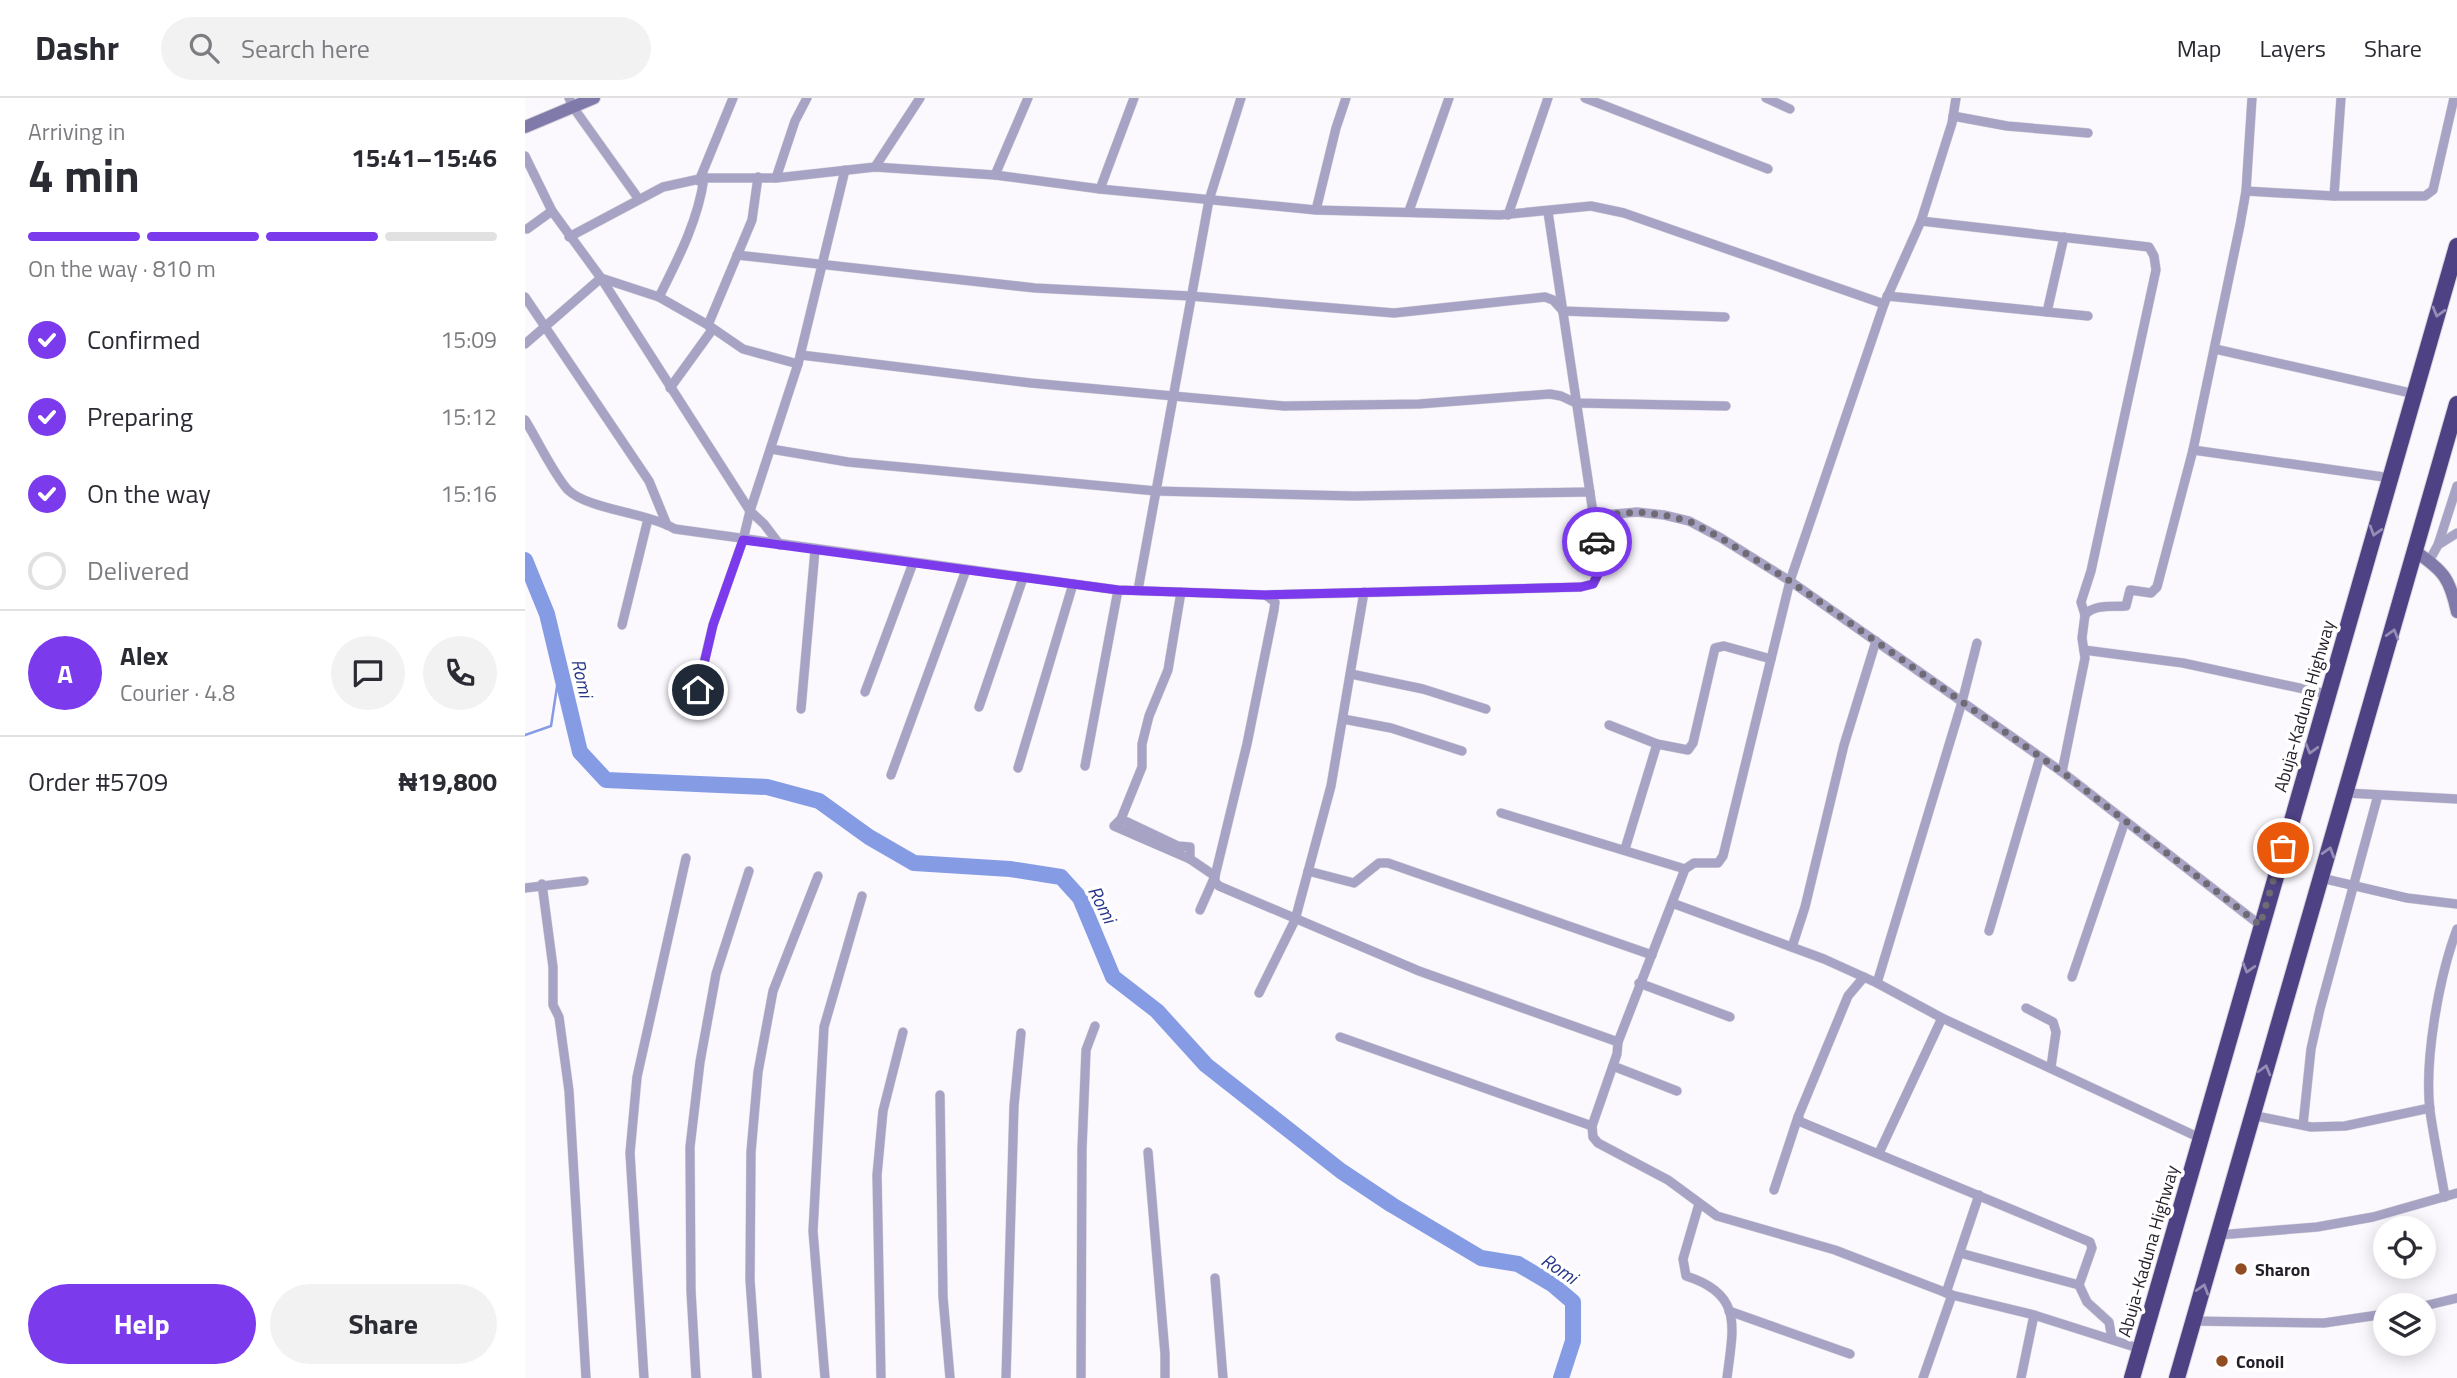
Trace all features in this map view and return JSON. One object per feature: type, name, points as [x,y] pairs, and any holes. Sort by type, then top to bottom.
[{"type":"highway","name":"Abuja-Kaduna Highway","points":[[2132,1378],[2457,246]]},
{"type":"highway","points":[[2176,1378],[2321,878],[2423,556],[2457,404]]},
{"type":"street","points":[[525,127],[571,103],[594,98]]},
{"type":"street","points":[[659,298],[701,202],[701,179],[733,98]]},
{"type":"street","points":[[776,177],[795,121],[807,98]]},
{"type":"street","points":[[875,167],[921,98]]},
{"type":"street","points":[[995,175],[1028,98]]},
{"type":"street","points":[[1100,189],[1134,98]]},
{"type":"street","points":[[1138,590],[1209,200],[1241,98]]},
{"type":"street","points":[[1316,210],[1346,98]]},
{"type":"street","points":[[1409,211],[1449,98]]},
{"type":"street","points":[[1508,215],[1548,98]]},
{"type":"street","points":[[1585,98],[1769,169]]},
{"type":"street","points":[[1766,98],[1790,109]]},
{"type":"street","points":[[1956,98],[1921,221],[1886,300],[1790,581],[1723,856],[1718,863],[1694,863],[1685,869],[1618,1038],[1613,1066],[1592,1126],[1593,1137],[1598,1143],[1668,1180],[1717,1216],[1835,1250],[1949,1294],[2034,1315],[2141,1349]]},
{"type":"street","points":[[2085,615],[2089,609],[2098,607],[2126,606],[2130,590],[2151,593],[2157,587],[2193,450],[2246,191],[2252,98]]},
{"type":"street","points":[[2334,196],[2341,98]]},
{"type":"street","points":[[2246,191],[2334,196],[2430,194],[2454,98]]},
{"type":"street","points":[[571,103],[638,198]]},
{"type":"street","points":[[1953,116],[2007,127],[2088,133]]},
{"type":"street","points":[[525,156],[552,211],[569,237],[601,278],[750,511],[780,545]]},
{"type":"street","points":[[569,237],[663,187],[701,179],[776,177],[875,167],[995,175],[1100,189],[1316,210],[1508,215],[1591,206],[1624,213],[1886,300],[2088,316]]},
{"type":"street","points":[[693,708],[713,625],[743,540],[799,359],[845,170]]},
{"type":"street","points":[[708,325],[752,220],[758,177]]},
{"type":"street","points":[[527,229],[552,211]]},
{"type":"street","points":[[525,420],[568,489],[583,500],[667,525],[674,530],[1118,590],[1265,595],[1581,587],[1593,584],[1598,574],[1598,553],[1548,212]]},
{"type":"street","points":[[1921,221],[2149,247],[2154,256],[2156,270],[2091,571],[2082,595],[2085,658],[2062,772]]},
{"type":"street","points":[[2047,312],[2064,237]]},
{"type":"street","points":[[737,255],[1035,288],[1190,296],[1394,313],[1545,297],[1553,300],[1563,311],[1725,317]]},
{"type":"street","points":[[601,278],[659,298],[708,325],[743,349],[799,359],[1284,406],[1419,404],[1550,394],[1576,403],[1726,406]]},
{"type":"street","points":[[525,344],[601,278]]},
{"type":"street","points":[[525,298],[649,481],[667,525]]},
{"type":"street","points":[[670,388],[712,330],[708,325]]},
{"type":"street","points":[[2215,349],[2415,394]]},
{"type":"street","points":[[771,449],[848,462],[1156,491],[1355,496],[1590,492]]},
{"type":"street","points":[[2193,450],[2391,478]]},
{"type":"street","points":[[2438,545],[2457,486]]},
{"type":"street","points":[[1593,516],[1637,512],[1689,521],[1790,581],[2062,772],[2260,925]]},
{"type":"street","points":[[622,625],[648,519]]},
{"type":"street","points":[[2457,533],[2423,556],[2443,572],[2452,587],[2457,612]]},
{"type":"street","points":[[801,709],[815,550]]},
{"type":"street","points":[[865,692],[913,563]]},
{"type":"street","points":[[891,775],[966,570]]},
{"type":"street","points":[[979,707],[1023,578]]},
{"type":"street","points":[[1018,768],[1073,584]]},
{"type":"street","points":[[1085,766],[1118,590]]},
{"type":"street","points":[[1181,592],[1168,670],[1149,716],[1142,744],[1142,767],[1121,819],[1178,846],[1190,847],[1190,859],[1215,876]]},
{"type":"street","points":[[1259,993],[1295,920],[1331,786],[1364,592]]},
{"type":"street","points":[[1200,910],[1215,876],[1247,744],[1274,610],[1275,601],[1265,595]]},
{"type":"street","points":[[1792,947],[1805,907],[1844,745],[1875,641]]},
{"type":"street","points":[[1877,983],[1962,702],[1977,643]]},
{"type":"street","points":[[1609,725],[1657,744],[1688,750],[1691,748],[1715,648],[1724,646],[1771,659]]},
{"type":"street","points":[[2084,650],[2183,663],[2327,694]]},
{"type":"street","points":[[1351,674],[1423,688],[1486,709]]},
{"type":"street","points":[[1343,719],[1391,728],[1462,751]]},
{"type":"street","points":[[1625,849],[1657,744]]},
{"type":"street","points":[[1989,931],[2040,757]]},
{"type":"street","points":[[2347,793],[2457,799]]},
{"type":"street","points":[[2303,1125],[2311,1049],[2378,796]]},
{"type":"street","points":[[1501,813],[1685,869]]},
{"type":"street","points":[[2072,976],[2125,821]]},
{"type":"street","points":[[644,1378],[629,1153],[636,1077],[686,858]]},
{"type":"street","points":[[1308,871],[1354,883],[1380,863],[1388,863],[1652,955]]},
{"type":"street","points":[[696,1378],[691,1291],[690,1147],[700,1062],[716,974],[749,871]]},
{"type":"street","points":[[757,1378],[750,1280],[751,1152],[758,1072],[773,991],[818,876]]},
{"type":"street","points":[[1215,876],[1215,882],[1219,886],[1419,971],[1618,1038]]},
{"type":"street","points":[[2321,878],[2407,898],[2457,904]]},
{"type":"street","points":[[525,888],[584,881]]},
{"type":"street","points":[[543,884],[553,967],[553,1005],[559,1017],[569,1091],[586,1378]]},
{"type":"street","points":[[825,1378],[813,1231],[824,1027],[862,896]]},
{"type":"street","points":[[1672,903],[1864,977],[1942,1018],[2200,1138]]},
{"type":"street","points":[[2445,1196],[2430,1108],[2432,1050],[2440,992],[2457,929]]},
{"type":"street","points":[[1774,1190],[1798,1117],[1849,996],[1864,977]]},
{"type":"street","points":[[1639,983],[1730,1017]]},
{"type":"street","points":[[2026,1008],[2053,1022],[2056,1032],[2051,1067]]},
{"type":"street","points":[[1879,1153],[1942,1018]]},
{"type":"street","points":[[1080,1378],[1086,1050],[1095,1026]]},
{"type":"street","points":[[881,1378],[877,1175],[883,1111],[903,1032]]},
{"type":"street","points":[[1006,1378],[1013,1119],[1021,1033]]},
{"type":"street","points":[[1340,1037],[1592,1126]]},
{"type":"street","points":[[1613,1066],[1677,1091]]},
{"type":"street","points":[[940,1095],[943,1297],[950,1378]]},
{"type":"street","points":[[2251,1115],[2303,1125],[2346,1126],[2430,1108]]},
{"type":"street","points":[[1798,1117],[1801,1122],[2090,1242],[2092,1248],[2079,1285],[2087,1302],[2109,1322],[2112,1339]]},
{"type":"street","points":[[1148,1152],[1165,1378]]},
{"type":"street","points":[[2219,1235],[2317,1227],[2373,1217],[2457,1193]]},
{"type":"street","points":[[1923,1378],[1979,1195]]},
{"type":"street","points":[[1699,1204],[1683,1259],[1683,1268],[1686,1276],[1709,1283],[1719,1291],[1729,1311],[1733,1326],[1727,1378]]},
{"type":"street","points":[[1960,1254],[2079,1285]]},
{"type":"street","points":[[1215,1278],[1223,1378]]},
{"type":"street","points":[[2436,1303],[2457,1298]]},
{"type":"street","points":[[1729,1311],[1850,1354]]},
{"type":"street","points":[[2021,1378],[2034,1315]]},
{"type":"street","points":[[2193,1321],[2323,1323],[2373,1316]]},
{"type":"waterway","name":"Romi","points":[[525,560],[547,614],[580,752],[606,780],[767,787],[819,801],[869,837],[914,863],[1010,869],[1061,877],[1080,898],[1113,977],[1157,1011],[1206,1065],[1341,1171],[1392,1205],[1481,1258],[1518,1264],[1552,1284],[1573,1302],[1573,1341],[1561,1378]]},
{"type":"waterway","points":[[525,735],[551,726],[560,667]]},
{"type":"way so far","points":[[1597,542],[1593,516],[1637,512],[1689,521],[1721,538],[1790,581],[2062,772],[2260,925],[2283,848]]},
{"type":"place","name":"Sharon","points":[[2241,1269]]},
{"type":"place","name":"Conoil","points":[[2222,1361]]},
{"type":"route","points":[[698,690],[713,625],[743,540],[1118,590],[1265,595],[1581,587],[1593,584],[1598,574],[1597,542]]}]
